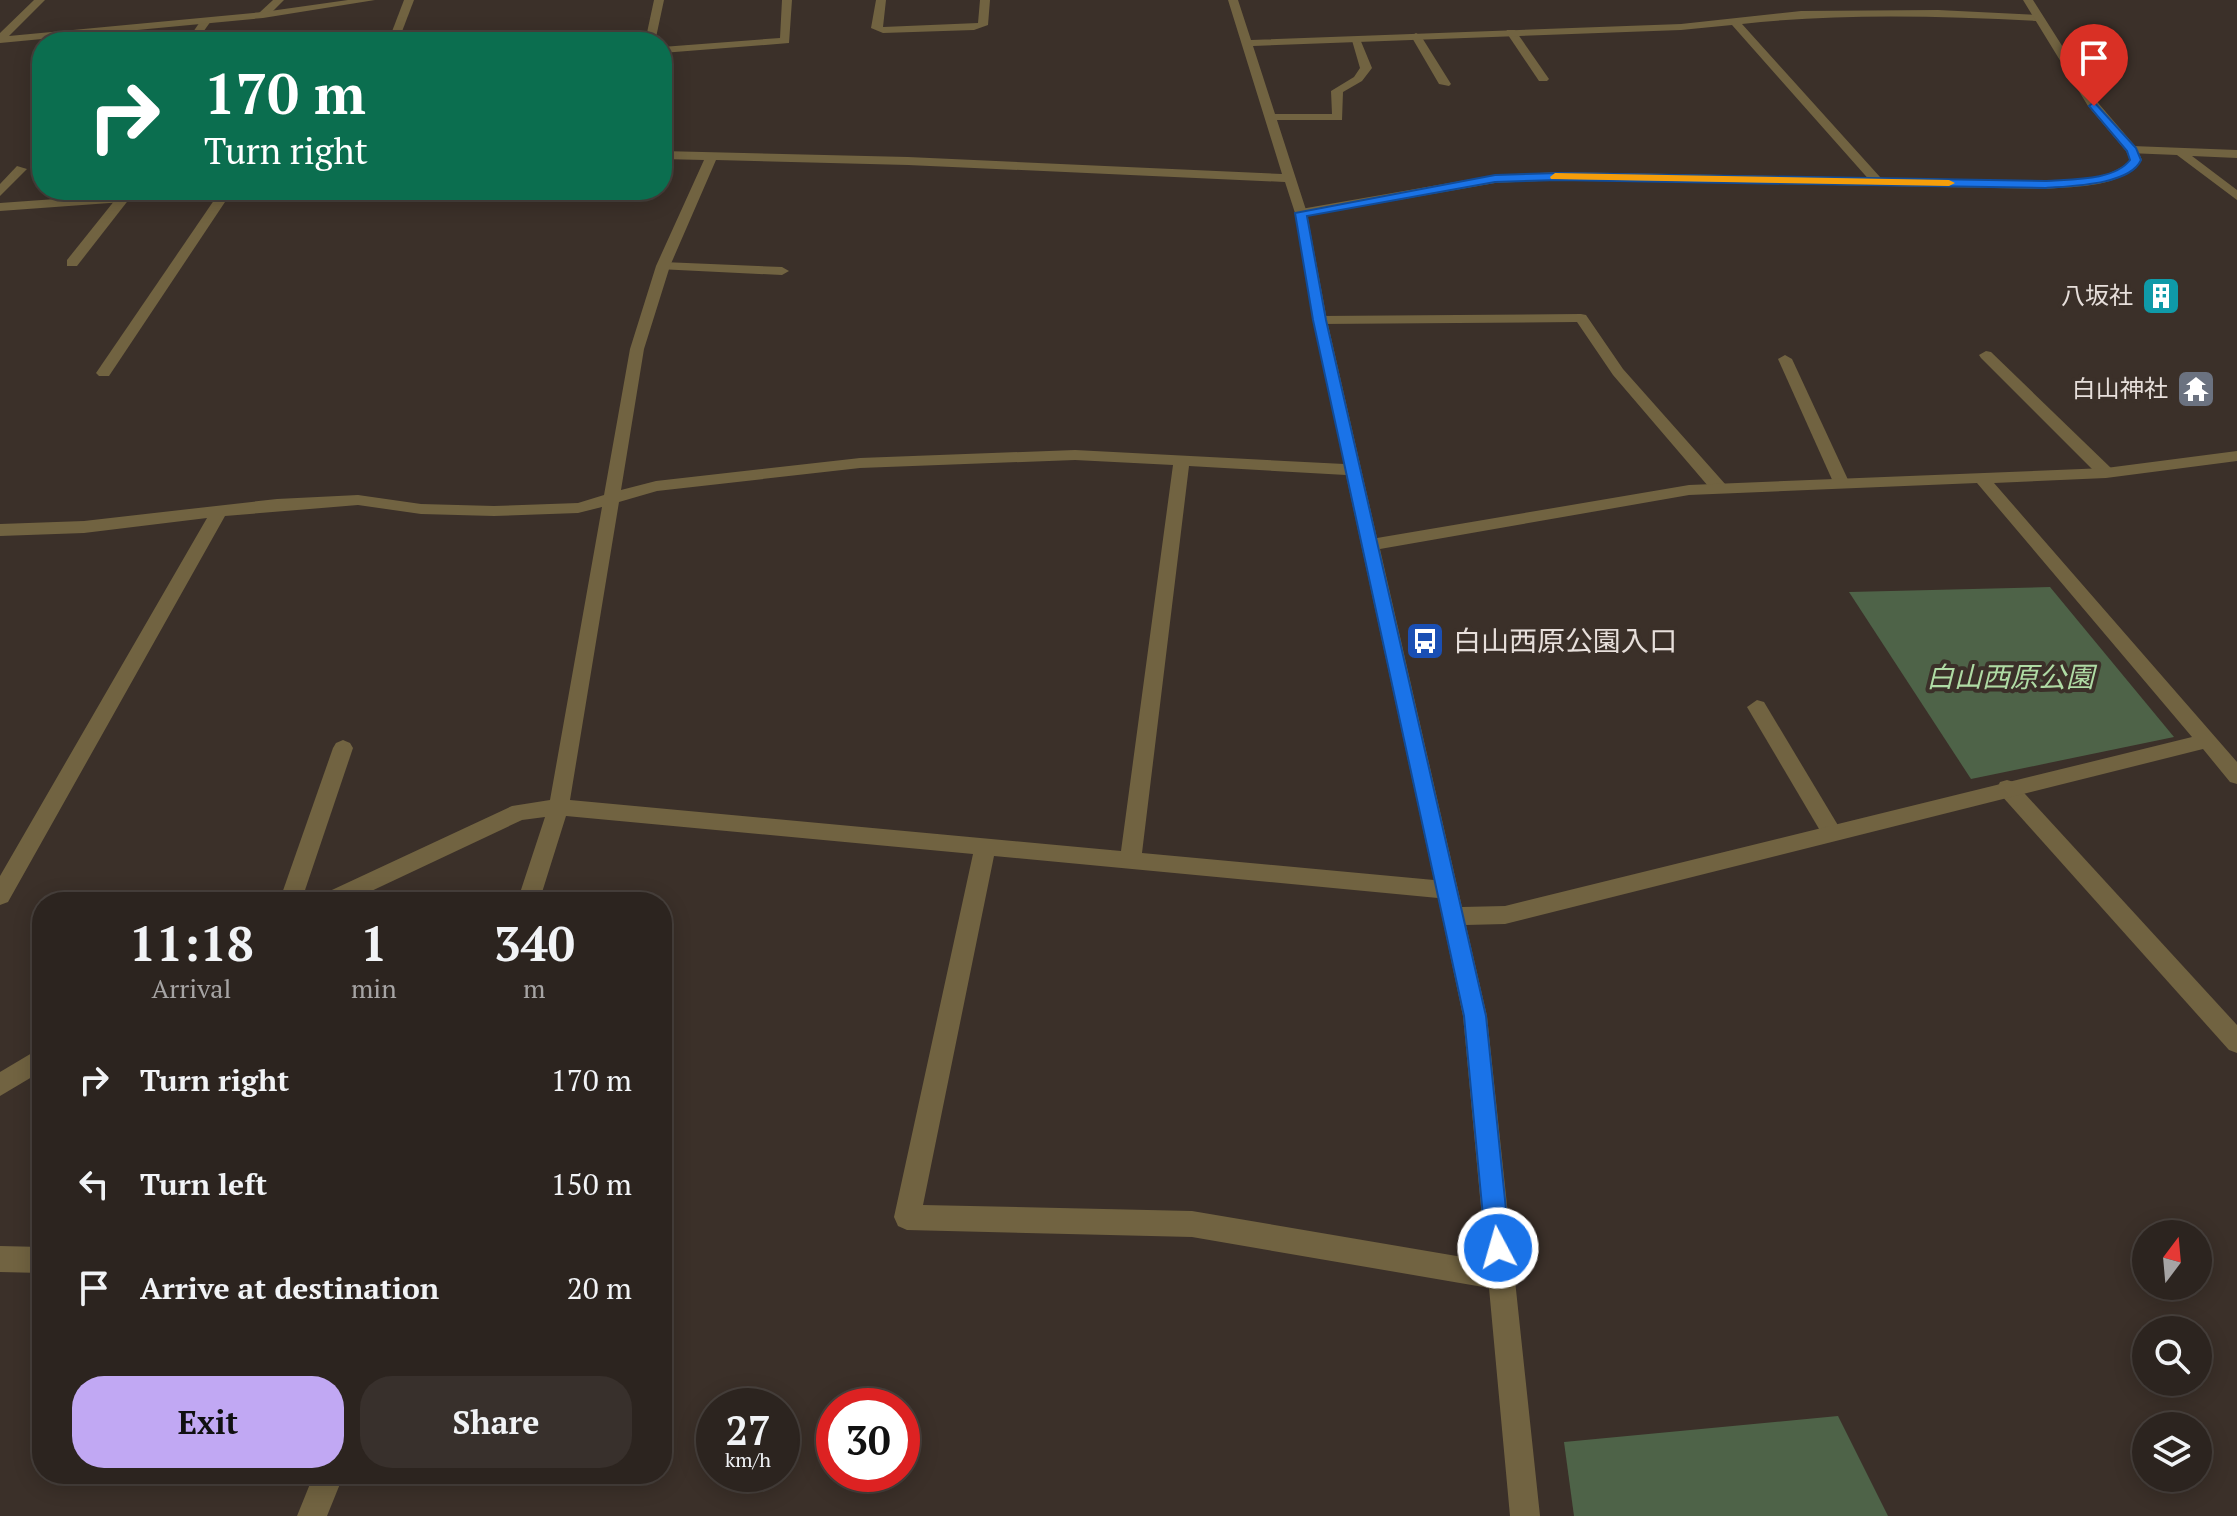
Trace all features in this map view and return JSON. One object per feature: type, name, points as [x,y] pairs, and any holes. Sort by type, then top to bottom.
[{"type":"street","points":[[0,39],[40,0]]},
{"type":"street","points":[[263,15],[279,0]]},
{"type":"street","points":[[80,32],[263,15],[370,0]]},
{"type":"street","points":[[397,32],[409,0]]},
{"type":"street","points":[[652,32],[659,0]]},
{"type":"street","points":[[672,49],[785,41],[787,0]]},
{"type":"street","points":[[881,0],[876,28],[883,30],[983,25],[985,0]]},
{"type":"street","points":[[1233,0],[1301,213],[1320,320],[1475,1016],[1525,1516]]},
{"type":"street","points":[[1783,0],[1801,14]]},
{"type":"street","points":[[1301,213],[1495,179],[1559,176],[2031,185],[2089,180],[2119,174],[2133,166],[2136,160],[2132,150],[2094,106],[2028,0]]},
{"type":"street","points":[[1247,43],[1681,27],[1801,14],[1938,13],[2039,18]]},
{"type":"street","points":[[198,32],[206,21]]},
{"type":"street","points":[[1734,21],[1876,180]]},
{"type":"street","points":[[1511,32],[1543,79]]},
{"type":"street","points":[[0,39],[32,36]]},
{"type":"street","points":[[1416,36],[1445,84]]},
{"type":"street","points":[[1270,118],[1338,118],[1337,91],[1358,79],[1366,68],[1355,39]]},
{"type":"street","points":[[2132,150],[2183,155],[2237,154]]},
{"type":"street","points":[[672,155],[908,161],[1289,178]]},
{"type":"street","points":[[2183,155],[2237,196]]},
{"type":"street","points":[[531,892],[559,807],[637,349],[663,266],[712,156]]},
{"type":"street","points":[[0,192],[21,169]]},
{"type":"street","points":[[0,207],[96,200]]},
{"type":"street","points":[[72,263],[122,200]]},
{"type":"street","points":[[104,373],[223,200]]},
{"type":"street","points":[[663,266],[782,271]]},
{"type":"street","points":[[1320,320],[1581,318],[1618,372],[1720,489]]},
{"type":"street","points":[[1986,355],[2106,473]]},
{"type":"street","points":[[1785,359],[1842,484]]},
{"type":"street","points":[[0,530],[84,527],[219,511],[358,500],[421,509],[494,511],[578,508],[656,486],[860,463],[1075,455],[1353,470]]},
{"type":"street","points":[[1370,545],[1689,490],[2106,473],[2237,456]]},
{"type":"street","points":[[1130,862],[1182,461]]},
{"type":"street","points":[[1982,479],[2237,776]]},
{"type":"street","points":[[0,896],[219,511]]},
{"type":"street","points":[[1757,707],[1832,833]]},
{"type":"street","points":[[1453,916],[1505,915],[2206,741]]},
{"type":"street","points":[[293,892],[343,748]]},
{"type":"street","points":[[2007,788],[2237,1042]]},
{"type":"street","points":[[348,892],[519,812],[559,807],[1447,890]]},
{"type":"street","points":[[985,848],[907,1217],[1192,1224],[1501,1277]]},
{"type":"street","points":[[0,1085],[32,1064]]},
{"type":"street","points":[[0,1259],[32,1260]]},
{"type":"street","points":[[312,1516],[325,1484]]},
{"type":"green space","name":"白山西原公園","points":[[2050,587],[2174,737],[1971,779],[1849,592]]},
{"type":"green space","points":[[1838,1416],[1888,1516],[1574,1516],[1564,1442]]},
{"type":"slow traffic","points":[[1555,177],[1949,183]]},
{"type":"place","name":"八坂社","points":[[2161,296]]},
{"type":"place","name":"白山神社","points":[[2196,389]]},
{"type":"place","name":"白山西原公園入口","points":[[1425,641]]},
{"type":"route","points":[[1498,1248],[1475,1016],[1320,320],[1301,213],[1495,179],[1559,176],[2046,185],[2089,180],[2119,174],[2133,166],[2136,160],[2132,150],[2094,106]]}]
